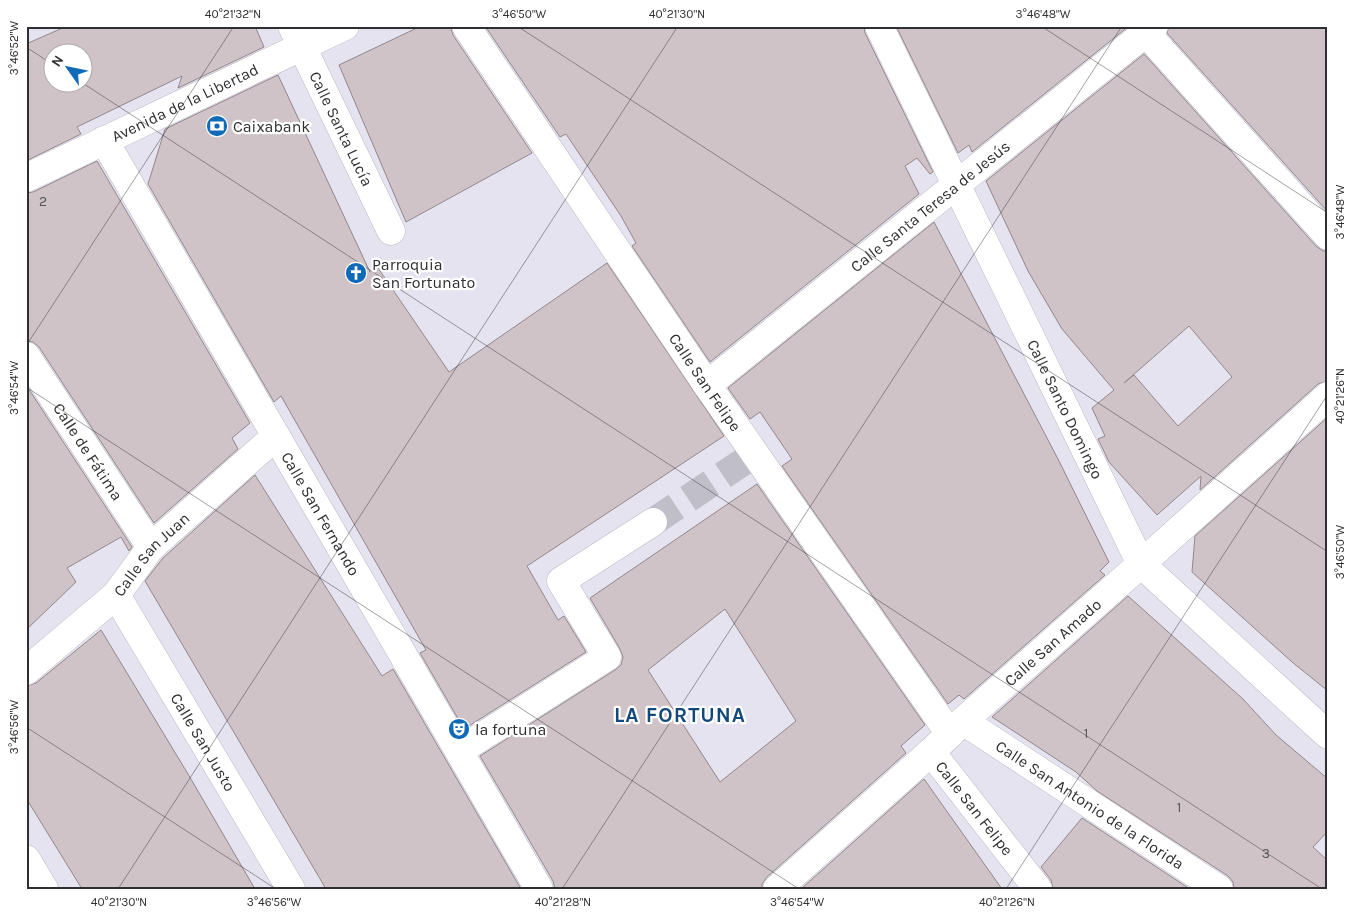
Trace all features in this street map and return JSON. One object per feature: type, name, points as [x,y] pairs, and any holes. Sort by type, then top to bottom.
[{"type":"street","name":"Avenida de la Libertad","points":[[26,178],[104,140],[297,36],[345,26]]},
{"type":"street","name":"Calle San Felipe","points":[[466,26],[707,386],[948,736],[1038,889]]},
{"type":"street","name":"Calle Santo Domingo","points":[[879,26],[1141,564],[1328,734]]},
{"type":"street","name":"Calle Santa Teresa de Jesús","points":[[707,386],[1150,30]]},
{"type":"street","points":[[1150,30],[1328,236]]},
{"type":"street","name":"Calle Santa Lucía","points":[[297,36],[390,231]]},
{"type":"street","name":"Calle San Fernando","points":[[104,140],[539,889]]},
{"type":"street","name":"Calle de Fátima","points":[[26,356],[151,547]]},
{"type":"street","name":"Calle San Amado","points":[[777,889],[1328,396]]},
{"type":"street","name":"Calle San Juan","points":[[26,671],[116,595],[151,547],[276,436]]},
{"type":"street","points":[[459,752],[607,657],[561,581],[653,522]]},
{"type":"street","name":"Calle San Justo","points":[[116,595],[291,889]]},
{"type":"street","name":"Calle San Antonio de la Florida","points":[[948,736],[1219,889]]},
{"type":"street","points":[[26,859],[44,889]]},
{"type":"building","points":[[67,26],[255,26],[264,47],[178,88],[182,76],[77,127],[81,134],[26,161],[26,44]]},
{"type":"building","points":[[421,26],[450,26],[453,35],[532,153],[406,222],[339,65]]},
{"type":"building","points":[[485,26],[864,26],[865,33],[933,172],[930,174],[917,158],[905,166],[919,194],[710,362],[632,246],[636,243],[621,216],[566,134],[560,137]]},
{"type":"building","points":[[896,26],[1129,26],[972,152],[969,145],[958,153]]},
{"type":"building","points":[[1169,26],[1328,26],[1328,212],[1167,33]]},
{"type":"building","points":[[1144,54],[1316,246],[1323,251],[1328,251],[1328,381],[1318,384],[1200,490],[1201,476],[1157,515],[1109,462],[1098,439],[1105,436],[1092,408],[1114,390],[1062,329],[1028,271],[986,181]],"holes":[[[1189,326],[1232,377],[1178,426],[1134,375],[1124,383]]]},
{"type":"building","points":[[278,75],[370,272],[378,268],[449,372],[607,263],[724,436],[527,566],[558,620],[564,616],[586,652],[464,729],[420,653],[426,650],[281,396],[274,402],[148,184],[165,129]]},
{"type":"building","points":[[97,161],[250,423],[232,438],[238,449],[154,523],[39,347],[33,342],[26,341],[26,193],[33,192]]},
{"type":"building","points":[[934,222],[1058,459],[1109,562],[1100,571],[1105,575],[964,699],[959,695],[948,704],[782,466],[792,459],[760,412],[750,419],[728,388]]},
{"type":"building","points":[[26,385],[132,547],[129,551],[121,537],[67,568],[76,582],[26,630]]},
{"type":"building","points":[[1328,417],[1328,691],[1292,662],[1192,572],[1195,536]]},
{"type":"building","points":[[255,475],[382,676],[393,669],[521,889],[326,889],[145,581],[163,558]]},
{"type":"building","points":[[757,484],[925,725],[901,746],[906,753],[767,877],[762,884],[762,889],[555,889],[553,881],[480,756],[621,665],[623,657],[620,649],[590,598]],"holes":[[[725,609],[796,721],[720,782],[648,670]]]},
{"type":"building","points":[[1128,596],[1243,699],[1276,735],[1328,779],[1328,831],[1313,847],[1328,861],[1328,889],[1234,889],[1233,882],[1228,876],[1097,791],[1076,772],[992,717]]},
{"type":"building","points":[[101,630],[255,889],[82,889],[26,798],[26,686],[36,683]]},
{"type":"building","points":[[924,779],[1002,889],[801,889]]},
{"type":"building","points":[[1082,818],[1190,889],[1053,889],[1051,880],[1041,867]]},
{"type":"tunnel","points":[[653,522],[755,454]]},
{"type":"place","name":"Caixabank","points":[[217,126]]},
{"type":"place","name":"Parroquia San Fortunato","points":[[356,273]]},
{"type":"place","name":"la fortuna","points":[[459,729]]},
{"type":"district","name":"LA FORTUNA","points":[[680,715]]}]
